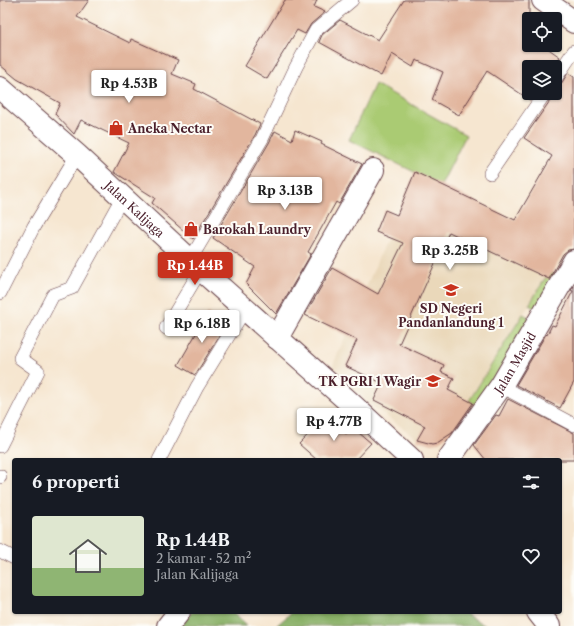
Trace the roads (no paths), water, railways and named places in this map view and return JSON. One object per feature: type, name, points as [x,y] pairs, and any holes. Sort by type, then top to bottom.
[{"type":"street","points":[[543,0],[574,22]]},
{"type":"street","name":"Jalan Kalijaga","points":[[0,88],[122,196],[404,457]]},
{"type":"street","points":[[277,338],[373,170]]},
{"type":"street","name":"Jalan Masjid","points":[[449,458],[501,386],[573,266]]},
{"type":"street","points":[[168,626],[177,614]]},
{"type":"street","points":[[540,614],[549,626]]},
{"type":"lane","points":[[166,328],[195,264],[262,139],[296,67],[316,30],[352,0]]},
{"type":"lane","points":[[562,69],[574,51]]},
{"type":"lane","points":[[490,173],[540,100]]},
{"type":"lane","points":[[0,292],[34,226],[77,155]]},
{"type":"lane","points":[[0,446],[38,371],[20,358],[53,295],[72,288],[122,196]]},
{"type":"lane","points":[[160,458],[197,386],[245,309]]},
{"type":"lane","points":[[501,386],[574,425]]},
{"type":"lane","points":[[0,551],[12,557]]},
{"type":"place","name":"Aneka Nectar","points":[[116,128]]},
{"type":"place","name":"Barokah Laundry","points":[[191,229]]},
{"type":"place","name":"SD Negeri Pandanlandung 1","points":[[451,290]]},
{"type":"place","name":"TK PGRI 1 Wagir","points":[[433,381]]}]
